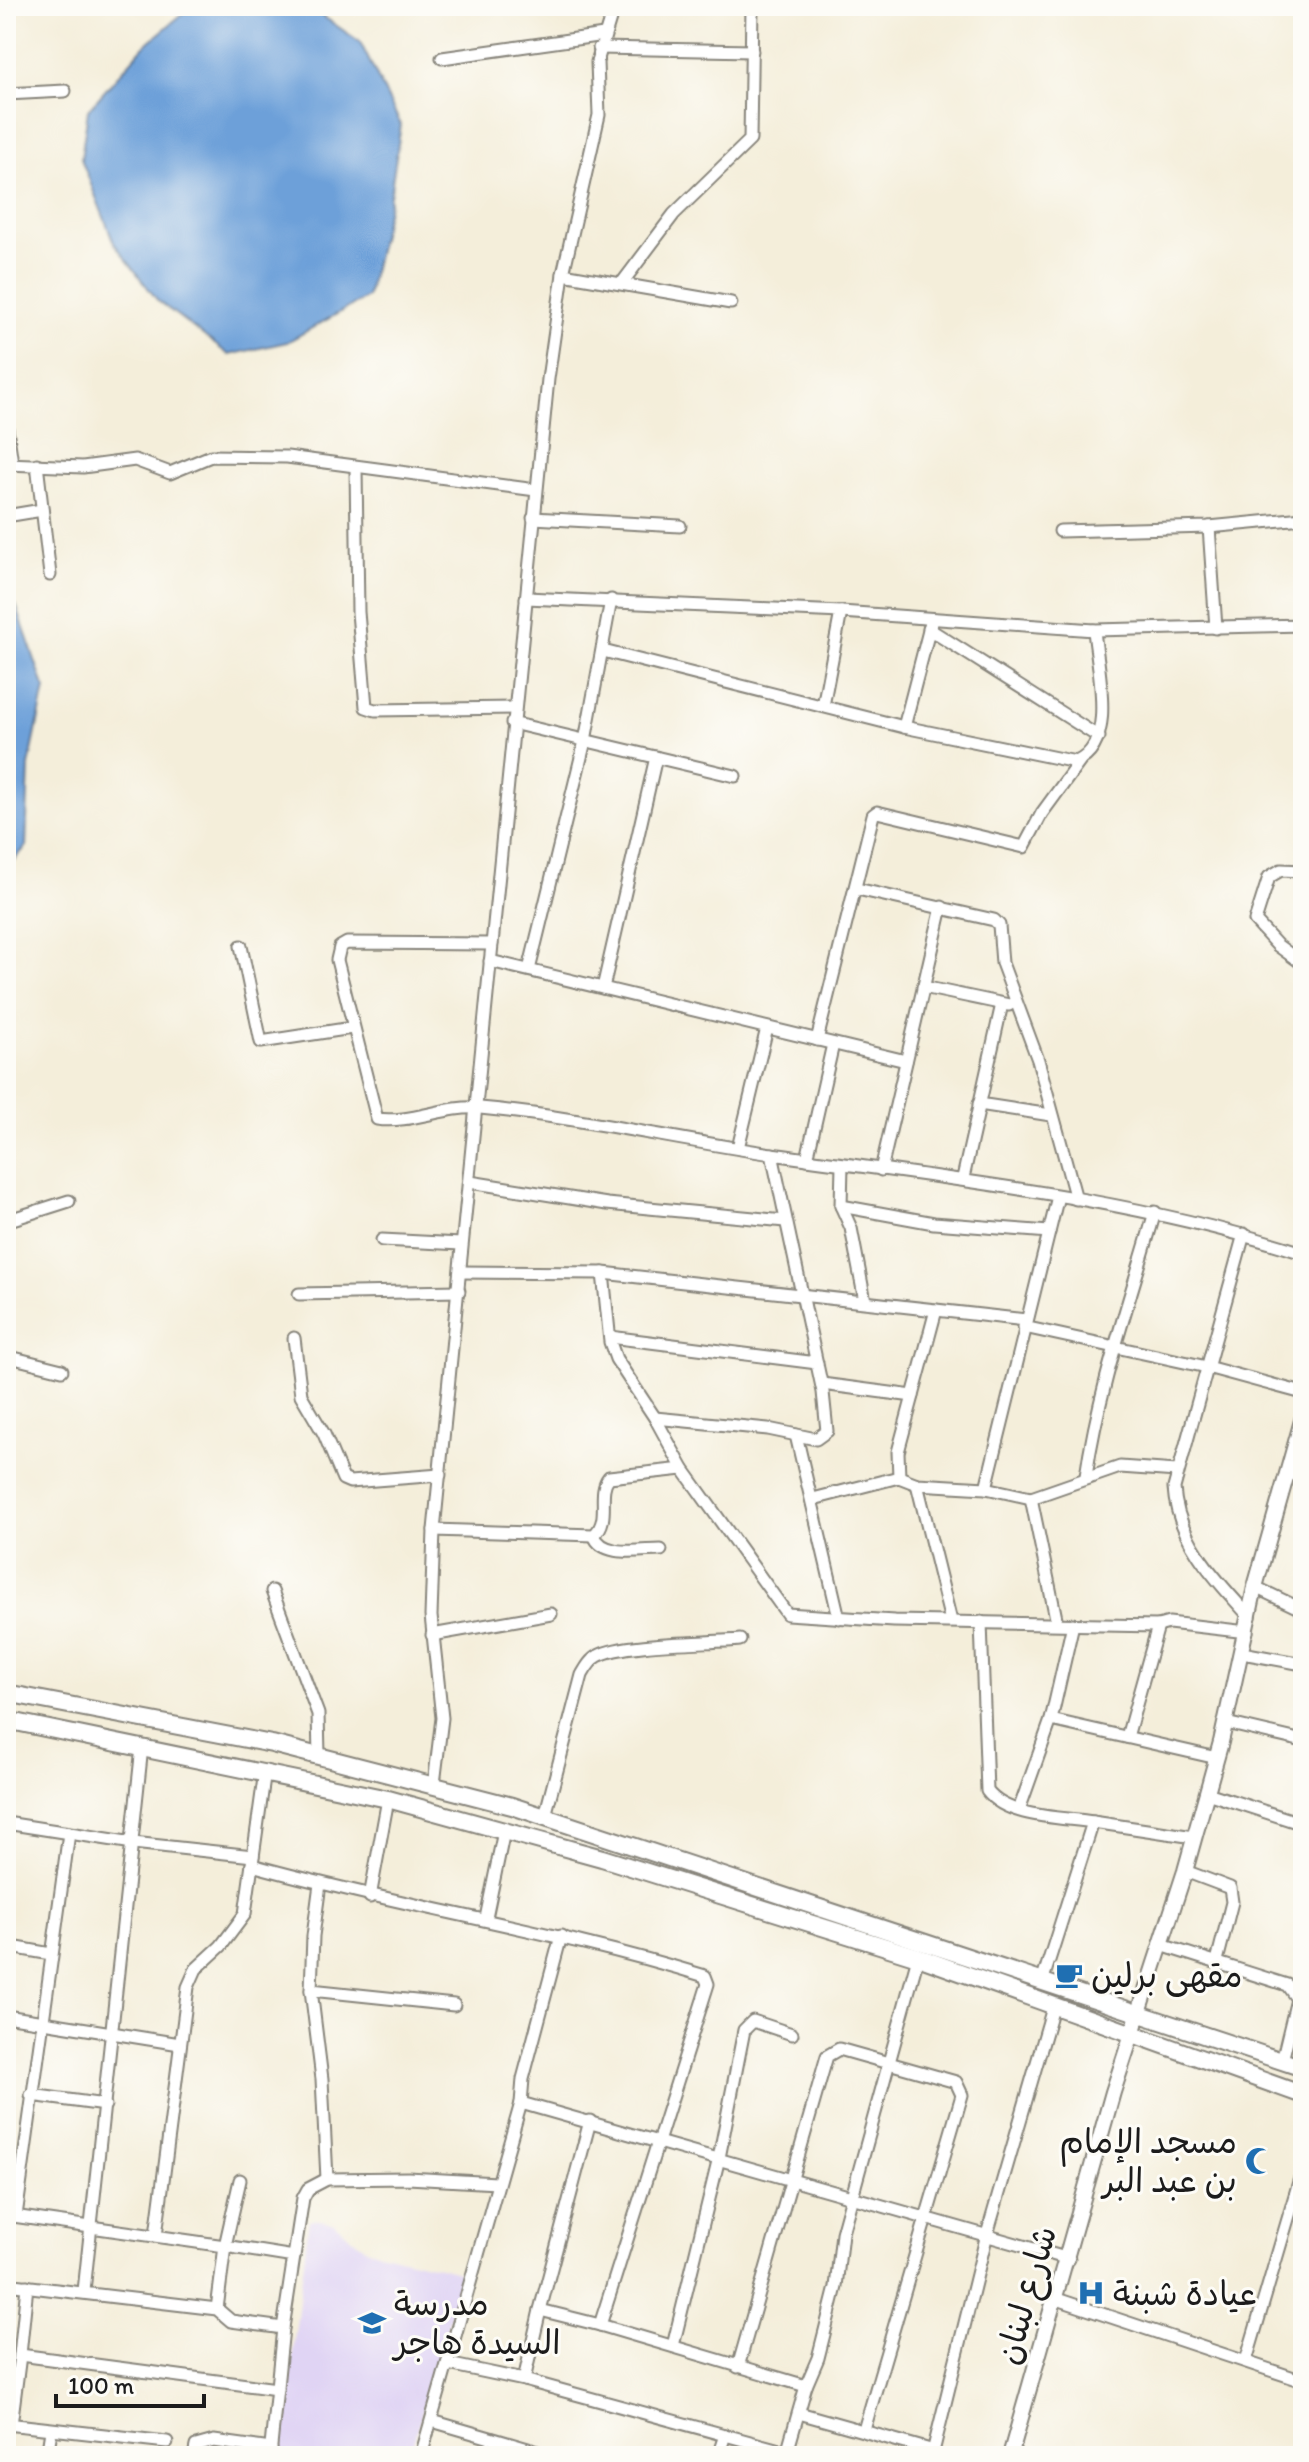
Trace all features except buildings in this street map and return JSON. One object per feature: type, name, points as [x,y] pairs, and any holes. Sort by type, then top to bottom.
[{"type":"main road","points":[[6,1693],[319,1755],[545,1816],[1043,1979],[1303,2068]]},
{"type":"main road","points":[[7,1725],[265,1771],[388,1799],[504,1831],[702,1888],[918,1957],[1303,2095]]},
{"type":"street","points":[[434,1784],[442,1718],[432,1635],[434,1530],[512,723],[536,490],[563,274],[599,115],[596,79],[599,48],[614,6]]},
{"type":"street","points":[[622,283],[674,214],[747,147],[752,130],[752,6]]},
{"type":"street","points":[[442,58],[604,35]]},
{"type":"street","points":[[599,48],[752,51]]},
{"type":"street","points":[[6,94],[65,91]]},
{"type":"street","points":[[563,274],[731,303]]},
{"type":"street","points":[[6,422],[9,463],[83,467],[135,460],[170,473],[211,456],[287,457],[536,490]]},
{"type":"street","points":[[37,464],[50,575]]},
{"type":"street","points":[[356,468],[358,612],[366,707],[375,710],[514,708]]},
{"type":"street","points":[[6,516],[42,510]]},
{"type":"street","points":[[533,518],[680,526]]},
{"type":"street","points":[[1060,531],[1209,527],[1303,518]]},
{"type":"street","points":[[1209,527],[1216,628]]},
{"type":"street","points":[[526,598],[841,612],[931,623],[1094,630],[1303,625]]},
{"type":"street","points":[[529,970],[585,741],[611,600]]},
{"type":"street","points":[[823,706],[841,612]]},
{"type":"street","points":[[904,727],[931,623]]},
{"type":"street","points":[[931,623],[1099,737]]},
{"type":"street","points":[[817,1040],[875,813],[1014,842],[1024,847],[1042,813],[1099,737],[1102,718],[1094,630]]},
{"type":"street","points":[[603,651],[904,727],[1068,762],[1080,761]]},
{"type":"street","points":[[512,723],[735,776]]},
{"type":"street","points":[[603,988],[656,757]]},
{"type":"street","points":[[1303,871],[1281,870],[1269,877],[1255,921],[1277,945],[1303,964]]},
{"type":"street","points":[[857,889],[997,922],[1002,963],[1020,1007],[1076,1199]]},
{"type":"street","points":[[881,1170],[942,907]]},
{"type":"street","points":[[492,944],[347,943],[340,947],[337,960],[377,1119],[477,1108],[881,1170],[963,1178],[1155,1212],[1244,1234],[1303,1253]]},
{"type":"street","points":[[241,946],[261,1042],[352,1028]]},
{"type":"street","points":[[490,961],[906,1061]]},
{"type":"street","points":[[923,987],[1020,1007]]},
{"type":"street","points":[[963,1178],[1002,1004]]},
{"type":"street","points":[[738,1148],[767,1028]]},
{"type":"street","points":[[807,1159],[833,1044]]},
{"type":"street","points":[[979,1104],[1051,1115]]},
{"type":"street","points":[[655,1418],[816,1439],[827,1431],[822,1384],[772,1154]]},
{"type":"street","points":[[842,1164],[841,1206],[851,1228],[865,1301]]},
{"type":"street","points":[[470,1182],[607,1204],[785,1221]]},
{"type":"street","points":[[986,1488],[1058,1196]]},
{"type":"street","points":[[6,1221],[69,1201]]},
{"type":"street","points":[[841,1206],[934,1223],[1049,1232]]},
{"type":"street","points":[[1086,1476],[1115,1348],[1155,1212]]},
{"type":"street","points":[[1244,1234],[1177,1471],[1175,1503],[1183,1528],[1201,1560],[1248,1624]]},
{"type":"street","points":[[382,1240],[461,1244]]},
{"type":"street","points":[[461,1272],[603,1273],[936,1310],[1025,1324],[1303,1393]]},
{"type":"street","points":[[603,1273],[610,1337],[616,1359],[655,1418],[683,1469],[784,1612],[839,1618],[981,1622],[1158,1626],[1169,1623],[1248,1624]]},
{"type":"street","points":[[299,1294],[459,1291]]},
{"type":"street","points":[[899,1477],[898,1452],[936,1310]]},
{"type":"street","points":[[610,1337],[817,1363]]},
{"type":"street","points":[[294,1338],[301,1395],[324,1434],[343,1479],[350,1482],[440,1475]]},
{"type":"street","points":[[6,1356],[62,1370]]},
{"type":"street","points":[[822,1384],[913,1396]]},
{"type":"street","name":"شارع لبنان","points":[[1010,2456],[1069,2259],[1131,2033],[1185,1871],[1217,1758],[1255,1587],[1303,1417]]},
{"type":"street","points":[[796,1435],[839,1618]]},
{"type":"street","points":[[813,1499],[899,1477],[917,1484],[986,1488],[1031,1498],[1086,1476],[1131,1466],[1177,1471]]},
{"type":"street","points":[[661,1550],[607,1550],[597,1543],[594,1535],[603,1518],[606,1479],[683,1469]]},
{"type":"street","points":[[917,1484],[951,1621]]},
{"type":"street","points":[[1031,1498],[1057,1623]]},
{"type":"street","points":[[434,1530],[594,1535]]},
{"type":"street","points":[[1255,1587],[1303,1610]]},
{"type":"street","points":[[272,1591],[318,1714],[319,1755]]},
{"type":"street","points":[[432,1635],[551,1614]]},
{"type":"street","points":[[981,1622],[984,1776],[994,1800],[1019,1810],[1194,1837]]},
{"type":"street","points":[[1019,1810],[1051,1720],[1073,1624]]},
{"type":"street","points":[[1127,1737],[1158,1626]]},
{"type":"street","points":[[545,1816],[582,1675],[592,1660],[599,1655],[626,1649],[740,1640]]},
{"type":"street","points":[[1242,1653],[1303,1664]]},
{"type":"street","points":[[1051,1720],[1217,1758]]},
{"type":"street","points":[[1226,1723],[1303,1741]]},
{"type":"street","points":[[84,2291],[142,1747]]},
{"type":"street","points":[[156,2235],[191,1976],[242,1922],[265,1771]]},
{"type":"street","points":[[1207,1793],[1303,1824]]},
{"type":"street","points":[[370,1897],[388,1799]]},
{"type":"street","points":[[1043,1979],[1093,1822]]},
{"type":"street","points":[[6,1823],[253,1860],[320,1884],[561,1936],[695,1973],[707,1980],[600,2325]]},
{"type":"street","points":[[486,1918],[504,1831]]},
{"type":"street","points":[[69,1833],[11,2216],[92,2225],[294,2257]]},
{"type":"street","points":[[1185,1871],[1230,1888],[1232,1902],[1217,1961]]},
{"type":"street","points":[[320,1884],[313,1936],[311,1990],[322,2079],[327,2179]]},
{"type":"street","points":[[421,2456],[521,2103],[523,2079],[561,1936]]},
{"type":"street","points":[[1161,1945],[1287,1985],[1294,1991],[1297,1999],[1282,2061]]},
{"type":"street","points":[[6,1946],[51,1954]]},
{"type":"street","points":[[448,2364],[524,2380],[786,2454],[806,2386],[818,2358],[830,2312],[851,2198],[918,1957]]},
{"type":"street","points":[[311,1990],[454,2005]]},
{"type":"street","points":[[799,2413],[933,2453],[986,2238],[1054,2004]]},
{"type":"street","points":[[6,2016],[180,2044]]},
{"type":"street","points":[[673,2346],[719,2158],[744,2030],[753,2021],[792,2034]]},
{"type":"street","points":[[738,2367],[827,2056],[839,2049],[956,2082],[962,2087],[864,2430]]},
{"type":"street","points":[[31,2095],[105,2105]]},
{"type":"street","points":[[521,2103],[986,2238],[1069,2259]]},
{"type":"street","points":[[524,2380],[590,2121]]},
{"type":"street","points":[[1246,2361],[1303,2168]]},
{"type":"street","points":[[194,2456],[196,2446],[214,2441],[270,2453],[283,2328],[303,2198],[308,2189],[327,2179],[408,2178],[497,2183]]},
{"type":"street","points":[[217,2309],[225,2246],[240,2180]]},
{"type":"street","points":[[6,2284],[217,2309],[231,2321],[283,2328]]},
{"type":"street","points":[[27,2286],[9,2425],[167,2442]]},
{"type":"street","points":[[1057,2299],[1303,2381]]},
{"type":"street","points":[[540,2310],[806,2386]]},
{"type":"street","points":[[20,2355],[277,2389]]},
{"type":"street","points":[[432,2421],[552,2456]]},
{"type":"street","points":[[47,2456],[51,2431]]},
{"type":"street","points":[[718,2456],[725,2435]]},
{"type":"shaded area","name":"مدرسة السيدة هاجر","points":[[309,2220],[334,2223],[366,2249],[463,2273],[409,2456],[280,2456]]},
{"type":"water","points":[[192,6],[308,6],[360,42],[401,125],[388,208],[367,297],[287,342],[229,355],[158,301],[114,243],[81,159],[88,110],[143,47]]},
{"type":"water","points":[[6,603],[16,605],[45,689],[29,766],[26,847],[6,868]]},
{"type":"place","name":"مقهى برلين","points":[[1069,1975]]},
{"type":"place","name":"مسجد الإمام بن عبد البر","points":[[1259,2161]]},
{"type":"place","name":"عيادة شبنة","points":[[1091,2293]]},
{"type":"place","name":"مدرسة السيدة هاجر","points":[[372,2323]]}]
